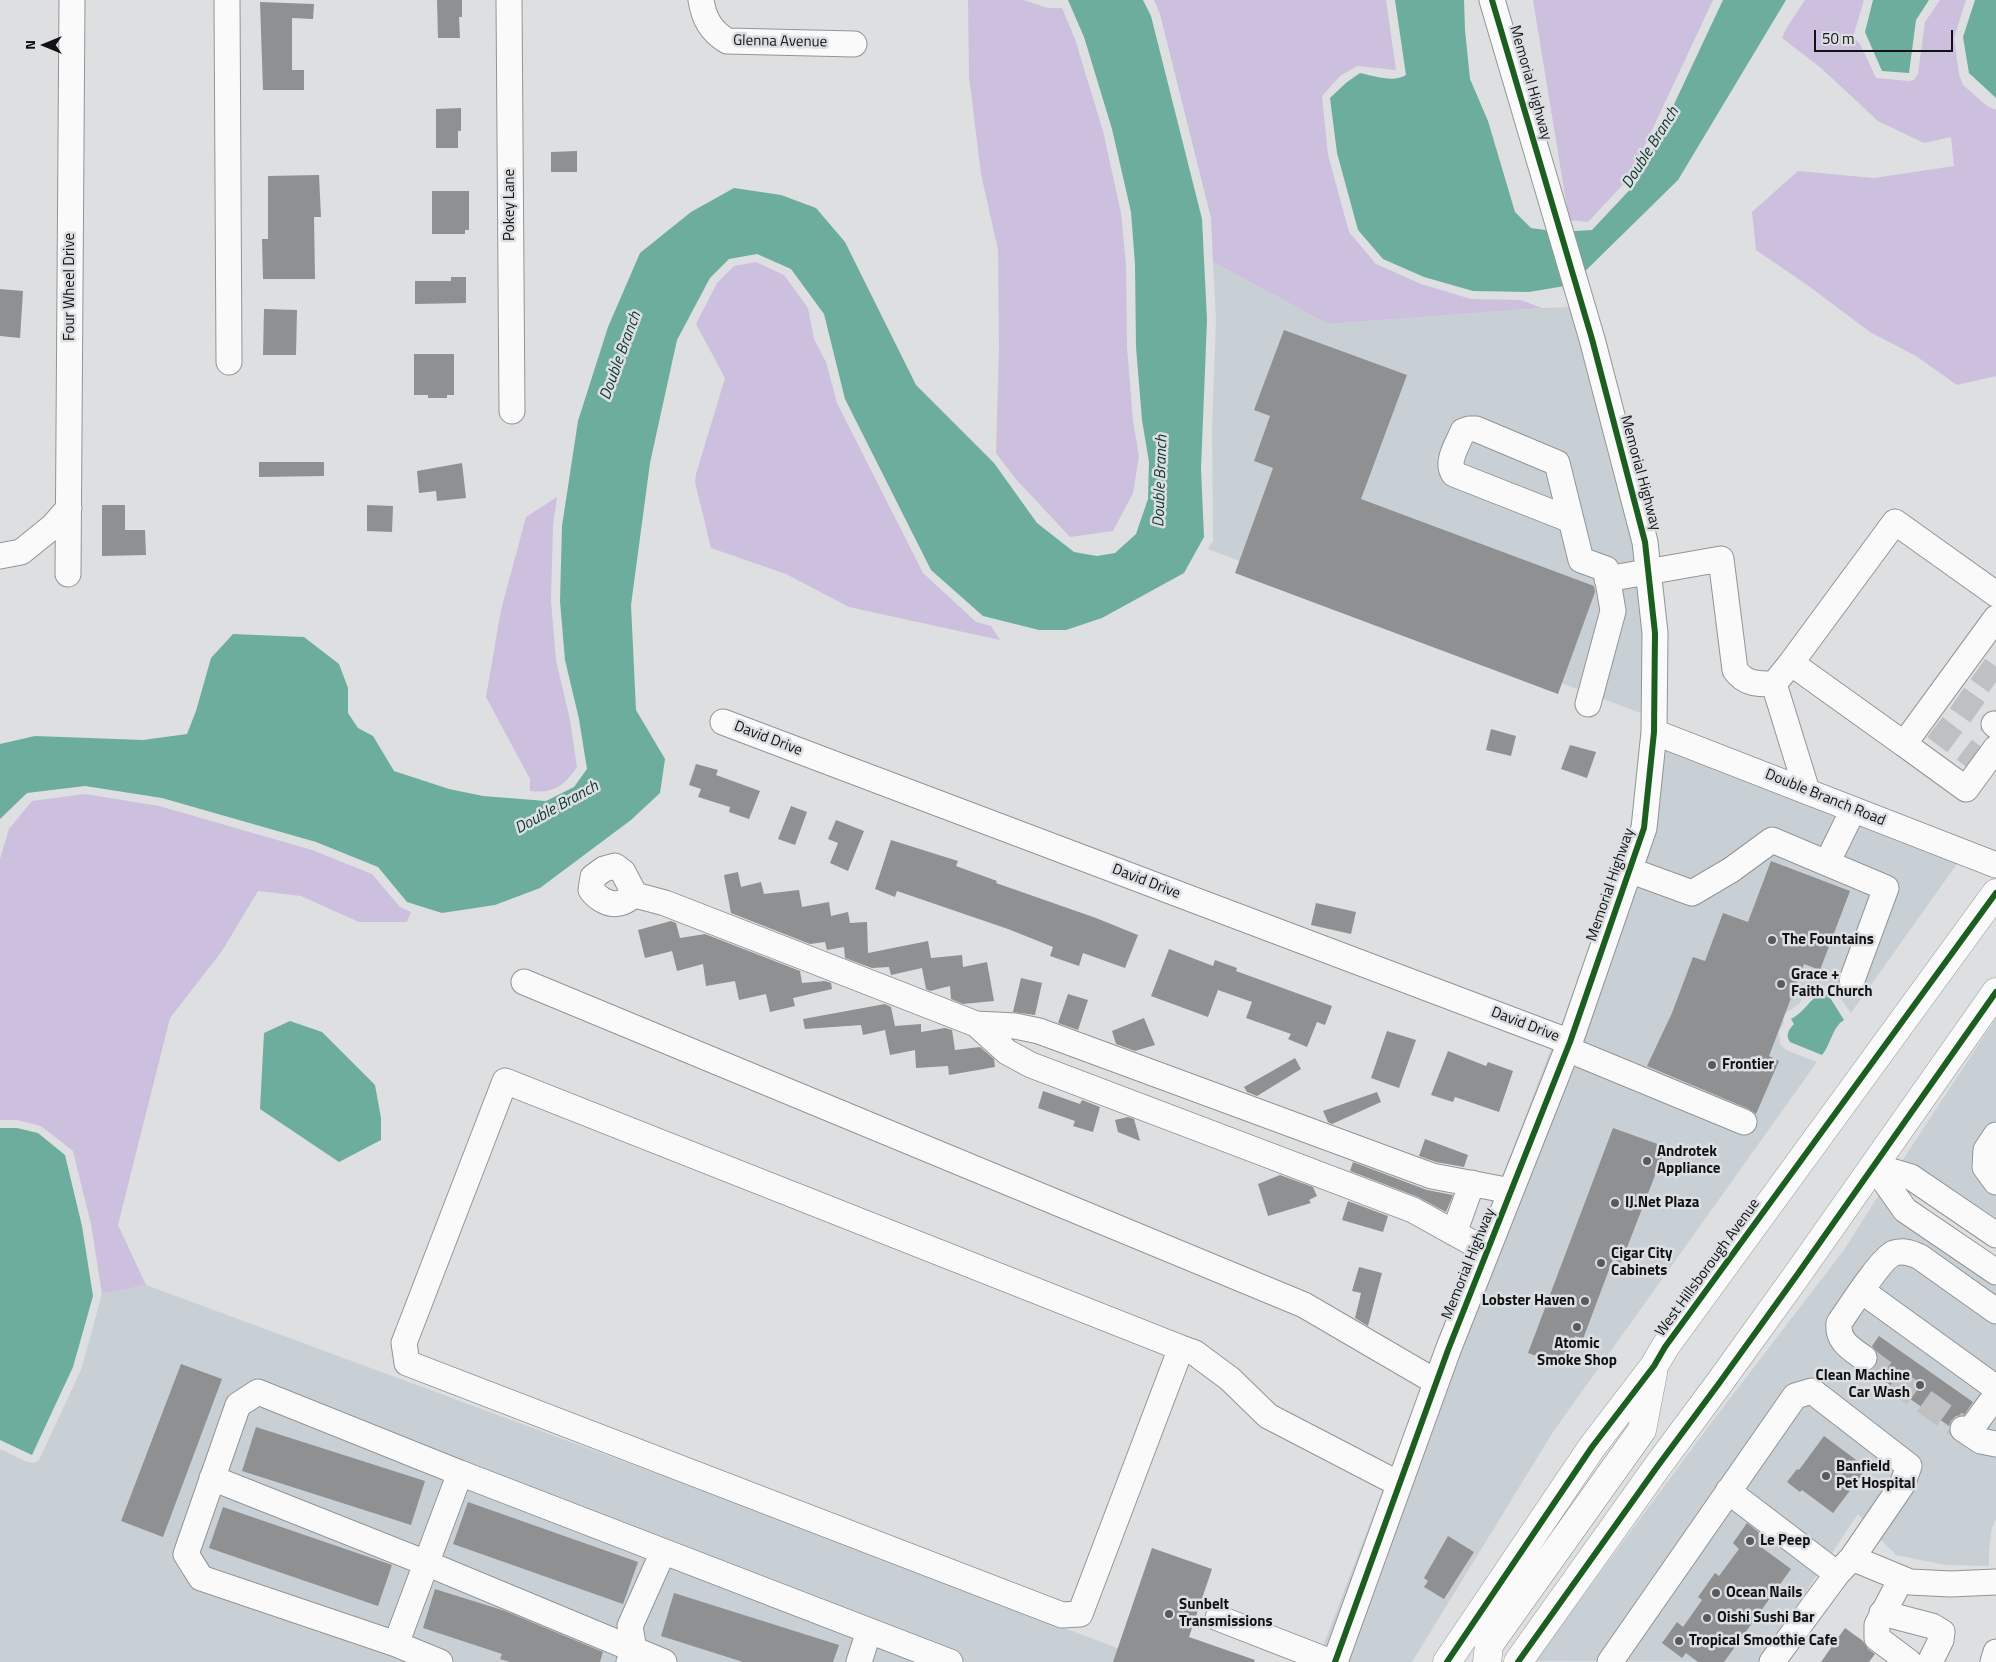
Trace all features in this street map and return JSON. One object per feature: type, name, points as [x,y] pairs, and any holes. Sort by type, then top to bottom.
[{"type":"main road","name":"West Hillsborough Avenue","points":[[1447,1662],[1592,1447],[1654,1366],[1665,1347],[1996,893]]},
{"type":"main road","points":[[1523,1658],[1651,1475],[1720,1382],[1996,992]]},
{"type":"main road","points":[[1487,1662],[1489,1645],[1642,1430],[1654,1366]]},
{"type":"street","name":"Four Wheel Drive","points":[[68,574],[72,0]]},
{"type":"street","points":[[226,0],[229,362]]},
{"type":"street","name":"Pokey Lane","points":[[509,0],[512,411]]},
{"type":"street","name":"Glenna Avenue","points":[[701,0],[707,21],[715,34],[727,41],[854,44]]},
{"type":"street","name":"Memorial Highway","points":[[1335,1662],[1436,1382],[1568,1046],[1644,828],[1654,732],[1655,633],[1645,542],[1592,338],[1492,0]]},
{"type":"street","points":[[1571,520],[1454,474],[1450,469],[1450,463],[1463,432],[1469,428],[1476,429],[1556,463],[1571,520],[1581,560],[1606,569],[1613,611],[1588,704]]},
{"type":"street","points":[[0,556],[21,552],[52,527],[69,508]]},
{"type":"street","points":[[1774,684],[1895,522],[1996,594]]},
{"type":"street","points":[[1607,579],[1721,559],[1734,670],[1741,678],[1753,684],[1774,684]]},
{"type":"street","points":[[1904,744],[1929,723],[1972,665],[1993,629]]},
{"type":"street","points":[[1791,663],[1966,789],[1989,744]]},
{"type":"street","points":[[1774,684],[1807,791]]},
{"type":"street","name":"David Drive","points":[[723,722],[1568,1046],[1744,1122]]},
{"type":"street","name":"Double Branch Road","points":[[1654,732],[1996,865]]},
{"type":"street","points":[[1827,864],[1853,810]]},
{"type":"street","points":[[1629,870],[1692,892],[1731,870],[1772,840],[1886,888],[1852,980]]},
{"type":"street","points":[[635,895],[665,903],[976,1024],[1015,1026],[1039,1032],[1432,1176],[1511,1191]]},
{"type":"street","points":[[524,982],[1304,1305],[1436,1382]]},
{"type":"street","points":[[976,1024],[1007,1052],[1031,1065],[1413,1210],[1487,1251]]},
{"type":"street","points":[[1083,1084],[1096,1052]]},
{"type":"street","points":[[1181,1348],[1080,1614],[1062,1615],[407,1363],[404,1343],[505,1081],[1195,1353],[1230,1379],[1268,1416],[1399,1484]]},
{"type":"street","points":[[1250,1148],[1264,1114]]},
{"type":"street","points":[[1996,1135],[1986,1150],[1984,1167],[1996,1182]]},
{"type":"street","points":[[1874,1166],[1911,1177],[1995,1234],[1987,1266],[1957,1284]]},
{"type":"street","points":[[1874,1166],[1904,1210],[1987,1266]]},
{"type":"street","points":[[1454,1233],[1472,1183]]},
{"type":"street","points":[[1864,1358],[1841,1340],[1838,1331],[1839,1323],[1888,1256],[1902,1252],[1920,1257],[1996,1312]]},
{"type":"street","points":[[1862,1291],[1996,1388]]},
{"type":"street","points":[[1610,1662],[1795,1396],[1812,1391],[1909,1466],[1902,1486],[1845,1566],[1772,1662]]},
{"type":"street","points":[[440,1662],[396,1644],[201,1578],[186,1554],[238,1405],[258,1392],[460,1473],[950,1662]]},
{"type":"street","points":[[1996,1395],[1966,1431],[1981,1441],[1996,1444]]},
{"type":"street","points":[[396,1644],[460,1473]]},
{"type":"street","points":[[212,1478],[426,1563],[632,1656],[664,1662]]},
{"type":"street","points":[[1728,1491],[1845,1566],[1929,1584],[1996,1582]]},
{"type":"street","points":[[632,1656],[630,1626],[663,1552]]},
{"type":"street","points":[[1900,1579],[1877,1625],[1877,1638],[1910,1662]]},
{"type":"street","points":[[1882,1613],[1932,1626],[1942,1632],[1941,1640],[1930,1662]]},
{"type":"street","points":[[1218,1618],[1331,1662]]},
{"type":"street","points":[[859,1662],[869,1631]]},
{"type":"street","points":[[1993,1662],[1996,1652]]},
{"type":"shaded area","points":[[968,0],[1023,0],[1048,8],[1062,8],[1075,39],[1103,131],[1121,213],[1126,265],[1127,347],[1133,421],[1139,456],[1133,493],[1113,531],[1070,537],[1015,478],[996,453],[999,348],[998,250],[981,174],[969,76]]},
{"type":"shaded area","points":[[1154,0],[1386,0],[1396,70],[1357,66],[1340,76],[1322,96],[1328,155],[1349,232],[1376,264],[1421,284],[1471,299],[1521,300],[1542,308],[1328,324],[1213,262],[1211,218],[1160,14]]},
{"type":"shaded area","points":[[1533,0],[1713,0],[1630,177],[1588,222],[1569,220]]},
{"type":"shaded area","points":[[1805,0],[1864,0],[1853,37],[1860,44],[1876,78],[1909,81],[1914,80],[1918,74],[1925,22],[1940,0],[1966,0],[1954,38],[1959,74],[1963,85],[1987,106],[1996,110],[1996,376],[1957,385],[1916,356],[1870,332],[1756,250],[1752,212],[1798,171],[1874,178],[1954,166],[1951,137],[1924,143],[1878,121],[1821,68],[1782,38]]},
{"type":"shaded area","points":[[756,262],[784,275],[808,308],[814,339],[826,362],[837,403],[923,573],[976,622],[991,626],[1000,640],[849,607],[786,574],[711,548],[695,482],[725,378],[696,324],[717,283],[734,266]]},
{"type":"shaded area","points":[[1213,262],[1328,324],[1572,307],[1634,544],[1644,633],[1643,714],[1208,549],[1213,541],[1212,427],[1216,320]]},
{"type":"shaded area","points":[[557,497],[553,525],[551,601],[556,660],[570,720],[577,767],[562,784],[552,790],[538,792],[530,791],[530,779],[486,697],[501,610],[526,517]]},
{"type":"shaded area","points":[[1665,747],[1959,861],[1851,1013],[1834,989],[1821,985],[1807,992],[1799,1004],[1783,1015],[1784,1023],[1779,1031],[1780,1044],[1786,1050],[1817,1062],[1553,1432],[1412,1662],[1346,1662]]},
{"type":"shaded area","points":[[85,794],[159,806],[312,850],[372,874],[400,907],[411,912],[407,922],[359,922],[301,896],[258,891],[222,951],[170,1018],[118,1225],[146,1285],[102,1294],[91,1224],[73,1151],[41,1126],[17,1120],[0,1120],[0,859],[9,829],[32,801]]},
{"type":"shaded area","points":[[1996,1018],[1996,1223],[1900,1164]]},
{"type":"shaded area","points":[[1552,1046],[1556,1047],[1324,1662],[1317,1662]]},
{"type":"shaded area","points":[[1880,1193],[1996,1284],[1996,1519],[1992,1528],[1989,1566],[1945,1565],[1896,1555],[1858,1514],[1759,1662],[1535,1661],[1708,1427],[1844,1250]]},
{"type":"shaded area","points":[[146,1285],[698,1489],[1154,1662],[0,1662],[0,1449],[27,1462],[34,1463],[39,1460],[81,1370],[102,1294]]},
{"type":"water","name":"Double Branch","points":[[1068,0],[1143,0],[1151,16],[1202,219],[1207,320],[1201,469],[1204,537],[1184,573],[1102,618],[1066,630],[1039,630],[983,616],[931,570],[845,399],[824,314],[791,269],[757,254],[729,259],[710,278],[677,340],[650,463],[631,605],[636,710],[665,759],[660,793],[631,820],[540,888],[495,905],[442,913],[407,902],[378,867],[316,842],[162,798],[85,786],[27,793],[0,819],[0,744],[35,736],[143,740],[187,734],[196,711],[211,658],[233,634],[304,637],[339,664],[348,688],[348,713],[358,728],[373,736],[394,771],[449,789],[483,796],[546,801],[574,787],[587,769],[579,719],[565,660],[560,601],[562,526],[578,421],[608,327],[640,253],[691,212],[734,188],[781,195],[816,208],[845,242],[916,385],[994,463],[1037,523],[1074,552],[1097,556],[1115,553],[1136,534],[1148,499],[1149,462],[1142,420],[1136,347],[1135,264],[1131,212],[1112,129],[1084,37]]},
{"type":"water","points":[[1395,0],[1464,0],[1470,79],[1488,121],[1515,212],[1531,228],[1559,232],[1592,230],[1638,181],[1723,0],[1786,0],[1678,180],[1571,285],[1529,292],[1473,291],[1424,277],[1383,259],[1358,230],[1337,153],[1330,98],[1360,73],[1390,79],[1406,75]]},
{"type":"water","points":[[1873,0],[1929,0],[1916,20],[1909,73],[1882,71],[1865,32]]},
{"type":"water","points":[[1975,0],[1996,0],[1996,98],[1969,73],[1963,37]]},
{"type":"water","points":[[1822,993],[1829,996],[1844,1020],[1837,1027],[1822,1055],[1790,1042],[1788,1035],[1789,1030],[1794,1024],[1791,1019]]},
{"type":"water","points":[[290,1021],[322,1032],[375,1085],[381,1118],[381,1140],[339,1162],[260,1109],[264,1033]]},
{"type":"water","points":[[0,1128],[17,1128],[38,1133],[65,1155],[82,1226],[93,1296],[73,1367],[32,1455],[0,1440]]},
{"type":"building","points":[[437,0],[462,0],[462,17],[459,17],[460,38],[438,38]]},
{"type":"building","points":[[260,2],[314,4],[313,19],[292,18],[292,70],[304,70],[304,90],[263,90]]},
{"type":"building","points":[[461,108],[461,131],[458,131],[458,148],[436,148],[436,109]]},
{"type":"building","points":[[577,151],[577,172],[551,172],[551,152]]},
{"type":"building","points":[[319,175],[321,217],[314,217],[315,279],[263,279],[262,239],[268,239],[268,176]]},
{"type":"building","points":[[432,191],[469,191],[469,230],[465,230],[465,234],[432,234]]},
{"type":"building","points":[[451,277],[466,277],[466,303],[415,304],[415,281],[451,281]]},
{"type":"building","points":[[0,289],[23,291],[20,338],[0,336]]},
{"type":"building","points":[[264,309],[297,310],[296,355],[263,355]]},
{"type":"building","points":[[1284,330],[1407,375],[1361,499],[1594,586],[1595,592],[1558,694],[1235,573],[1273,468],[1254,461],[1270,416],[1254,410]]},
{"type":"building","points":[[414,354],[454,354],[454,395],[447,395],[447,398],[428,398],[428,395],[414,395]]},
{"type":"building","points":[[259,462],[324,462],[324,476],[259,477]]},
{"type":"building","points":[[462,463],[466,498],[437,501],[436,491],[419,493],[417,471]]},
{"type":"building","points":[[102,505],[125,505],[125,530],[145,530],[146,555],[102,556]]},
{"type":"building","points":[[367,505],[393,506],[392,532],[367,531]]},
{"type":"building","points":[[1491,729],[1516,736],[1511,756],[1486,750]]},
{"type":"building","points":[[1570,745],[1596,752],[1587,778],[1561,769]]},
{"type":"building","points":[[696,764],[718,770],[716,775],[760,791],[749,819],[729,812],[730,807],[698,797],[701,789],[689,785]]},
{"type":"building","points":[[791,806],[807,812],[795,845],[778,839]]},
{"type":"building","points":[[836,820],[864,831],[848,871],[830,863],[838,843],[828,839]]},
{"type":"building","points":[[891,840],[958,861],[956,866],[997,881],[996,883],[1096,918],[1138,935],[1125,968],[1083,953],[1079,966],[1050,956],[1053,947],[1008,929],[897,891],[895,897],[875,889]]},
{"type":"building","name":"The Fountains","points":[[1771,861],[1850,891],[1820,970],[1804,964],[1769,1056],[1779,1061],[1756,1114],[1749,1109],[1647,1066],[1672,1013],[1693,957],[1705,961],[1723,913],[1748,922]]},
{"type":"building","points":[[738,872],[741,887],[761,882],[764,894],[799,890],[802,907],[829,902],[831,916],[848,912],[850,923],[867,922],[868,953],[928,941],[931,958],[962,955],[963,967],[987,962],[994,1001],[963,1004],[951,999],[950,986],[930,991],[926,989],[922,968],[891,975],[889,967],[872,968],[845,958],[844,947],[827,950],[825,942],[810,944],[731,913],[724,875]]},
{"type":"building","points":[[1316,903],[1356,912],[1351,934],[1311,925]]},
{"type":"building","points":[[671,921],[676,923],[680,938],[705,934],[800,971],[802,983],[825,981],[831,983],[832,989],[793,998],[795,1006],[770,1012],[766,994],[739,1000],[735,981],[706,986],[703,964],[677,971],[672,951],[645,958],[638,930]]},
{"type":"building","points":[[1169,949],[1213,966],[1215,960],[1237,968],[1236,971],[1332,1006],[1325,1025],[1317,1022],[1307,1047],[1288,1039],[1291,1034],[1246,1018],[1252,1002],[1218,990],[1208,1017],[1151,996]]},
{"type":"building","points":[[1021,978],[1042,983],[1035,1015],[1013,1012]]},
{"type":"building","points":[[1068,994],[1088,1000],[1078,1030],[1058,1023]]},
{"type":"building","points":[[885,1004],[891,1007],[895,1026],[921,1024],[921,1032],[945,1028],[952,1030],[955,1050],[980,1047],[994,1059],[995,1067],[949,1075],[948,1066],[916,1068],[915,1050],[890,1055],[885,1030],[863,1035],[861,1025],[805,1029],[803,1019]]},
{"type":"building","points":[[1144,1018],[1155,1045],[1135,1051],[1116,1044],[1112,1031]]},
{"type":"building","points":[[1387,1031],[1416,1040],[1399,1088],[1371,1078]]},
{"type":"building","points":[[1448,1051],[1486,1066],[1488,1062],[1513,1071],[1499,1112],[1455,1097],[1453,1102],[1431,1095]]},
{"type":"building","points":[[1295,1058],[1301,1069],[1257,1096],[1247,1092],[1244,1087]]},
{"type":"building","points":[[1043,1091],[1080,1104],[1082,1100],[1100,1107],[1093,1132],[1073,1126],[1075,1121],[1038,1108]]},
{"type":"building","points":[[1377,1092],[1381,1102],[1332,1124],[1328,1122],[1323,1111]]},
{"type":"building","points":[[1128,1117],[1134,1119],[1140,1141],[1118,1132],[1115,1120]]},
{"type":"building","name":"IJ.Net Plaza","points":[[1613,1128],[1666,1147],[1621,1263],[1613,1259],[1583,1339],[1575,1336],[1564,1366],[1528,1353]]},
{"type":"building","points":[[1425,1139],[1468,1155],[1464,1167],[1436,1162],[1419,1156]]},
{"type":"building","points":[[1353,1162],[1427,1190],[1453,1195],[1446,1212],[1418,1197],[1350,1171]]},
{"type":"building","points":[[1280,1175],[1313,1187],[1317,1196],[1309,1200],[1311,1203],[1268,1216],[1258,1184]]},
{"type":"building","points":[[1348,1201],[1388,1216],[1383,1232],[1342,1220]]},
{"type":"building","points":[[1359,1267],[1382,1273],[1368,1326],[1355,1318],[1361,1293],[1352,1291]]},
{"type":"building","name":"Clean Machine Car Wash","points":[[1879,1336],[1973,1402],[1964,1415],[1956,1416],[1949,1426],[1870,1371],[1875,1367],[1878,1360],[1877,1352],[1872,1346]]},
{"type":"building","points":[[181,1364],[222,1379],[163,1537],[121,1521]]},
{"type":"building","points":[[256,1427],[425,1481],[411,1525],[242,1471]]},
{"type":"building","name":"Banfield Pet Hospital","points":[[1824,1436],[1867,1468],[1833,1513],[1802,1490],[1800,1492],[1787,1482],[1797,1469],[1799,1470]]},
{"type":"building","points":[[468,1502],[638,1562],[623,1604],[453,1544]]},
{"type":"building","points":[[223,1507],[392,1565],[378,1606],[209,1548]]},
{"type":"building","points":[[1747,1523],[1767,1539],[1761,1547],[1791,1569],[1724,1662],[1698,1662],[1686,1653],[1682,1658],[1662,1643],[1677,1622],[1683,1627],[1702,1600],[1698,1597],[1715,1573],[1719,1576],[1739,1549],[1733,1543]]},
{"type":"building","points":[[1448,1536],[1474,1552],[1444,1599],[1424,1587],[1428,1581],[1424,1578]]},
{"type":"building","points":[[1152,1548],[1212,1569],[1189,1637],[1255,1660],[1254,1662],[1113,1662]]},
{"type":"building","points":[[435,1589],[505,1611],[603,1652],[600,1662],[510,1662],[500,1659],[502,1654],[423,1628]]},
{"type":"building","points":[[674,1593],[839,1645],[833,1662],[743,1662],[661,1636]]},
{"type":"building","points":[[1845,1628],[1863,1641],[1868,1649],[1875,1654],[1869,1662],[1821,1662]]},
{"type":"tunnel","points":[[1978,669],[1996,682]]},
{"type":"tunnel","points":[[1957,698],[1994,724]]},
{"type":"tunnel","points":[[1935,727],[1974,757]]},
{"type":"tunnel","points":[[1864,1358],[1963,1429]]},
{"type":"cycle path","points":[[1335,1662],[1448,1350],[1570,1042],[1644,828],[1654,732],[1655,633],[1645,542],[1592,339],[1492,0]]},
{"type":"cycle path","points":[[1447,1662],[1592,1447],[1654,1366],[1665,1347],[1996,893]]},
{"type":"cycle path","points":[[1518,1662],[1797,1275],[1996,992]]},
{"type":"place","name":"The Fountains","points":[[1772,940]]},
{"type":"place","name":"Grace + Faith Church","points":[[1781,984]]},
{"type":"place","name":"Frontier","points":[[1712,1065]]},
{"type":"place","name":"Androtek Appliance","points":[[1647,1161]]},
{"type":"place","name":"IJ.Net Plaza","points":[[1615,1203]]},
{"type":"place","name":"Cigar City Cabinets","points":[[1601,1263]]},
{"type":"place","name":"Lobster Haven","points":[[1585,1301]]},
{"type":"place","name":"Atomic Smoke Shop","points":[[1577,1327]]},
{"type":"place","name":"Clean Machine Car Wash","points":[[1920,1385]]},
{"type":"place","name":"Banfield Pet Hospital","points":[[1826,1476]]},
{"type":"place","name":"Le Peep","points":[[1750,1541]]},
{"type":"place","name":"Ocean Nails","points":[[1716,1593]]},
{"type":"place","name":"Sunbelt Transmissions","points":[[1169,1614]]},
{"type":"place","name":"Oishi Sushi Bar","points":[[1707,1618]]},
{"type":"place","name":"Tropical Smoothie Cafe","points":[[1679,1641]]}]
